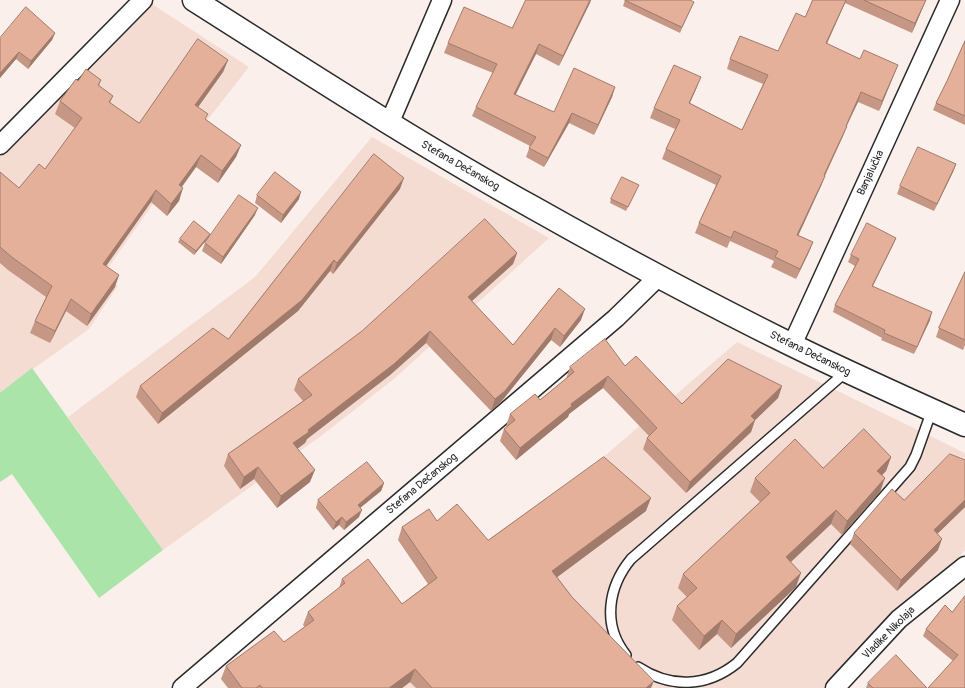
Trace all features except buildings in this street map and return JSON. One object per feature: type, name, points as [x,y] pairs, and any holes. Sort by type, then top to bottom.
[{"type":"main road","name":"Stefana Dečanskog","points":[[194,0],[389,124],[533,208],[792,345],[965,425]]},
{"type":"street","points":[[0,145],[143,0]]},
{"type":"street","points":[[389,124],[442,0]]},
{"type":"street","name":"Banjalučka","points":[[792,345],[950,0]]},
{"type":"street","name":"Stefana Dečanskog","points":[[182,688],[616,318],[659,276]]},
{"type":"street","name":"Vladike Nikolaja","points":[[835,688],[899,620],[965,566]]},
{"type":"lane","points":[[847,371],[631,559],[624,567],[618,577],[613,593],[611,613],[613,627],[619,644],[624,652],[637,667],[645,673],[663,681],[679,684],[692,684],[719,676],[737,663],[910,467],[916,456],[932,410]]},
{"type":"shaded area","points":[[149,2],[249,67],[205,123],[208,126],[103,275],[118,286],[89,329],[1,392],[0,150]]},
{"type":"shaded area","points":[[372,137],[549,238],[394,379],[321,436],[163,550],[68,417],[255,277]]},
{"type":"shaded area","points":[[737,342],[965,453],[965,550],[888,620],[824,688],[289,688],[607,454]]},
{"type":"green space","points":[[32,368],[163,550],[99,598],[12,474],[0,482],[0,391],[1,392]]}]
